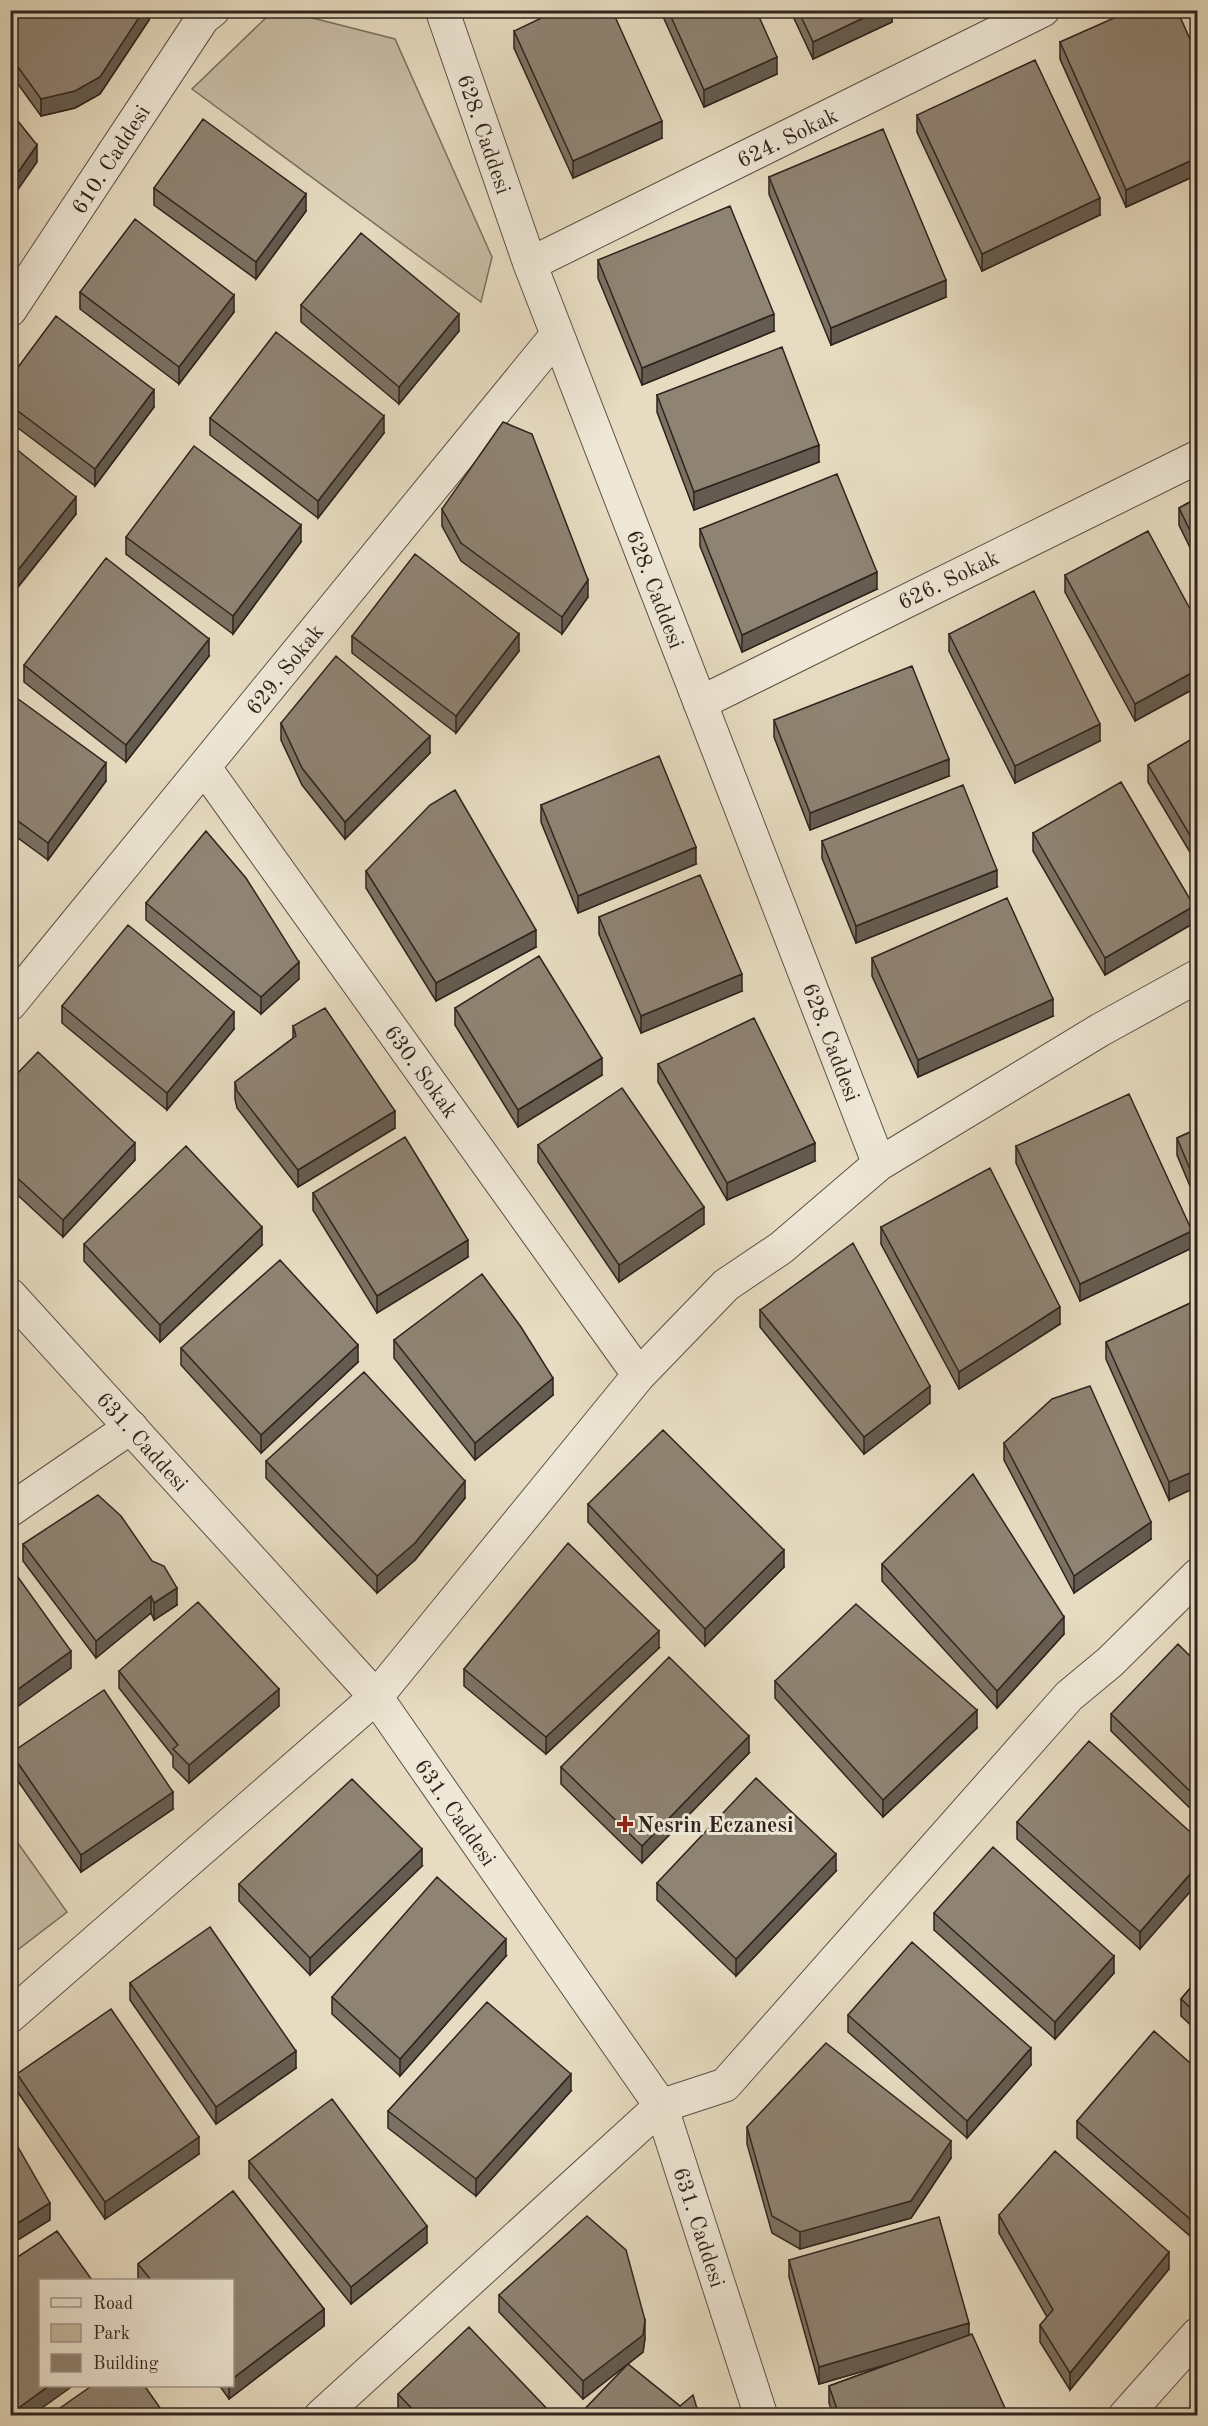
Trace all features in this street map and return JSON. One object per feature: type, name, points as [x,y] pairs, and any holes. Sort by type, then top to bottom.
[{"type":"street","name":"628. Caddesi","points":[[442,10],[530,264],[879,1164]]},
{"type":"street","name":"624. Sokak","points":[[530,264],[1043,10]]},
{"type":"street","name":"610. Caddesi","points":[[10,310],[205,13]]},
{"type":"street","name":"629. Sokak","points":[[10,1004],[557,335]]},
{"type":"street","name":"626. Sokak","points":[[700,703],[1197,457]]},
{"type":"street","name":"630. Sokak","points":[[204,767],[639,1375]]},
{"type":"street","points":[[10,2016],[376,1697],[639,1375],[726,1285],[781,1248],[879,1164],[1100,1030],[1197,976]]},
{"type":"street","name":"631. Caddesi","points":[[10,1295],[376,1697],[661,2106],[760,2415]]},
{"type":"street","points":[[10,1509],[131,1427]]},
{"type":"street","points":[[321,2415],[661,2106],[725,2085],[1070,1696],[1110,1662],[1197,1575]]},
{"type":"street","points":[[1125,2415],[1197,2334]]},
{"type":"green space","points":[[273,11],[285,11],[395,39],[492,257],[481,302],[192,89]]},
{"type":"green space","points":[[10,1832],[67,1912],[11,1955],[10,1955]]},
{"type":"building","points":[[10,10],[144,10],[100,77],[75,91],[41,99],[10,56]]},
{"type":"building","points":[[558,10],[612,10],[662,121],[573,161],[514,31]]},
{"type":"building","points":[[668,10],[756,10],[777,57],[704,90]]},
{"type":"building","points":[[798,10],[880,10],[813,42]]},
{"type":"building","points":[[1132,10],[1177,10],[1197,55],[1197,158],[1126,190],[1060,42]]},
{"type":"building","points":[[1035,60],[1100,198],[982,254],[917,115]]},
{"type":"building","points":[[10,111],[37,145],[10,184]]},
{"type":"building","points":[[203,119],[306,194],[256,262],[154,188]]},
{"type":"building","points":[[883,129],[946,280],[831,328],[769,177]]},
{"type":"building","points":[[730,206],[774,314],[642,368],[598,260]]},
{"type":"building","points":[[135,219],[234,295],[179,367],[80,292]]},
{"type":"building","points":[[361,233],[459,314],[399,387],[301,305]]},
{"type":"building","points":[[56,316],[154,390],[95,469],[10,405],[10,378]]},
{"type":"building","points":[[276,332],[384,416],[318,501],[210,418]]},
{"type":"building","points":[[782,347],[819,445],[694,492],[657,395]]},
{"type":"building","points":[[503,422],[532,434],[588,580],[562,617],[461,543],[442,509]]},
{"type":"building","points":[[10,444],[76,497],[18,570],[10,564]]},
{"type":"building","points":[[194,446],[301,525],[233,616],[126,537]]},
{"type":"building","points":[[837,474],[877,572],[742,635],[700,529]]},
{"type":"building","points":[[1197,498],[1197,545],[1179,508]]},
{"type":"building","points":[[1148,531],[1197,622],[1197,670],[1135,704],[1065,575]]},
{"type":"building","points":[[415,554],[519,634],[456,716],[352,636]]},
{"type":"building","points":[[106,558],[209,639],[126,745],[24,665]]},
{"type":"building","points":[[1034,591],[1100,724],[1015,766],[949,634]]},
{"type":"building","points":[[336,656],[430,736],[345,822],[302,768],[281,723]]},
{"type":"building","points":[[912,666],[949,759],[810,813],[774,720]]},
{"type":"building","points":[[10,693],[106,763],[48,843],[10,815]]},
{"type":"building","points":[[1197,736],[1197,847],[1148,765]]},
{"type":"building","points":[[659,756],[696,847],[578,896],[541,805]]},
{"type":"building","points":[[1121,782],[1194,906],[1105,958],[1033,833]]},
{"type":"building","points":[[963,785],[997,870],[856,926],[822,841]]},
{"type":"building","points":[[455,790],[536,930],[436,983],[366,871],[430,805]]},
{"type":"building","points":[[206,831],[246,878],[299,962],[261,997],[146,903]]},
{"type":"building","points":[[700,875],[742,974],[641,1016],[599,917]]},
{"type":"building","points":[[1007,898],[1053,999],[918,1060],[872,958]]},
{"type":"building","points":[[128,925],[234,1012],[167,1093],[62,1006]]},
{"type":"building","points":[[539,956],[602,1058],[518,1110],[455,1008]]},
{"type":"building","points":[[325,1008],[395,1111],[298,1170],[237,1091],[235,1082],[296,1036],[293,1026]]},
{"type":"building","points":[[754,1018],[815,1143],[727,1183],[658,1064]]},
{"type":"building","points":[[38,1052],[135,1143],[63,1220],[10,1171],[10,1081]]},
{"type":"building","points":[[622,1088],[704,1207],[619,1265],[538,1145]]},
{"type":"building","points":[[1129,1094],[1192,1231],[1080,1284],[1016,1146]]},
{"type":"building","points":[[1197,1129],[1197,1186],[1177,1138]]},
{"type":"building","points":[[405,1137],[468,1240],[377,1296],[313,1193]]},
{"type":"building","points":[[186,1146],[262,1227],[160,1325],[84,1244]]},
{"type":"building","points":[[990,1168],[1060,1307],[959,1372],[881,1227]]},
{"type":"building","points":[[853,1243],[930,1386],[864,1437],[760,1310]]},
{"type":"building","points":[[280,1260],[358,1345],[261,1435],[181,1348]]},
{"type":"building","points":[[482,1274],[521,1327],[553,1378],[475,1443],[394,1340]]},
{"type":"building","points":[[1197,1300],[1197,1470],[1169,1482],[1106,1342]]},
{"type":"building","points":[[364,1372],[465,1481],[415,1543],[377,1576],[266,1461]]},
{"type":"building","points":[[1090,1386],[1151,1522],[1074,1576],[1004,1443],[1052,1399]]},
{"type":"building","points":[[10,1401],[17,1409],[10,1415]]},
{"type":"building","points":[[663,1430],[784,1550],[705,1629],[588,1504]]},
{"type":"building","points":[[973,1474],[1064,1617],[997,1691],[882,1564]]},
{"type":"building","points":[[98,1495],[121,1516],[152,1561],[164,1566],[177,1588],[154,1603],[151,1596],[96,1641],[23,1544]]},
{"type":"building","points":[[568,1543],[659,1631],[546,1737],[464,1669]]},
{"type":"building","points":[[10,1566],[71,1651],[10,1695]]},
{"type":"building","points":[[198,1602],[279,1689],[189,1765],[173,1749],[178,1745],[119,1671]]},
{"type":"building","points":[[856,1604],[977,1710],[883,1800],[775,1681]]},
{"type":"building","points":[[1178,1644],[1197,1663],[1197,1798],[1111,1714]]},
{"type":"building","points":[[669,1657],[749,1736],[642,1846],[561,1767]]},
{"type":"building","points":[[104,1690],[173,1792],[81,1855],[11,1753]]},
{"type":"building","points":[[1089,1741],[1197,1838],[1197,1866],[1140,1932],[1017,1822]]},
{"type":"building","points":[[756,1778],[836,1854],[736,1959],[657,1883]]},
{"type":"building","points":[[352,1779],[422,1849],[310,1958],[239,1884]]},
{"type":"building","points":[[993,1847],[1114,1956],[1055,2022],[934,1913]]},
{"type":"building","points":[[437,1877],[506,1939],[400,2059],[332,1997]]},
{"type":"building","points":[[210,1927],[296,2051],[216,2107],[130,1983]]},
{"type":"building","points":[[912,1942],[1031,2048],[967,2121],[848,2015]]},
{"type":"building","points":[[1197,1980],[1197,2014],[1181,1999]]},
{"type":"building","points":[[487,2002],[571,2074],[476,2179],[388,2111]]},
{"type":"building","points":[[111,2009],[199,2137],[105,2202],[17,2074]]},
{"type":"building","points":[[1154,2031],[1197,2069],[1197,2225],[1077,2121]]},
{"type":"building","points":[[826,2043],[951,2141],[911,2201],[800,2232],[772,2216],[747,2127]]},
{"type":"building","points":[[332,2099],[427,2226],[351,2287],[249,2161]]},
{"type":"building","points":[[10,2133],[50,2203],[10,2228]]},
{"type":"building","points":[[1055,2151],[1169,2252],[1070,2373],[1040,2325],[1053,2310],[999,2215]]},
{"type":"building","points":[[233,2191],[324,2309],[234,2377],[234,2279],[150,2279],[138,2264]]},
{"type":"building","points":[[587,2216],[626,2250],[645,2320],[643,2335],[583,2381],[499,2295]]},
{"type":"building","points":[[939,2217],[969,2323],[819,2367],[789,2260]]},
{"type":"building","points":[[57,2231],[91,2279],[39,2279],[39,2387],[47,2387],[10,2414],[10,2262]]},
{"type":"building","points":[[469,2327],[550,2412],[546,2415],[418,2415],[398,2394]]},
{"type":"building","points":[[972,2334],[1008,2415],[839,2415],[829,2386]]},
{"type":"building","points":[[628,2364],[680,2406],[693,2395],[699,2415],[579,2415]]},
{"type":"building","points":[[90,2387],[145,2387],[165,2415],[50,2415]]},
{"type":"building","points":[[1197,2390],[1197,2401],[1192,2397]]},
{"type":"place","name":"Nesrin Eczanesi","points":[[625,1824]]}]
